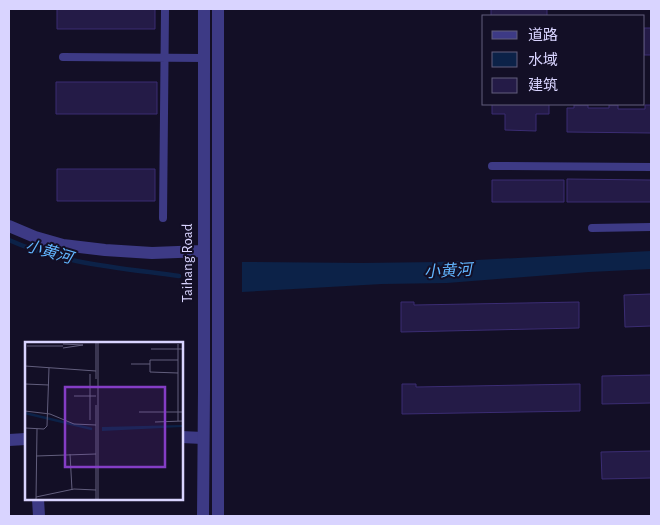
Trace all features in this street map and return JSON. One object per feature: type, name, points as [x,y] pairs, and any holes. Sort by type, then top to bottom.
[{"type":"street","name":"Taihang Road","points":[[203,516],[204,9]]},
{"type":"street","name":"Taihang Road","points":[[218,9],[218,516]]},
{"type":"street","points":[[9,226],[34,237],[71,246],[152,253],[204,251]]},
{"type":"street","points":[[182,437],[203,438]]},
{"type":"street","points":[[9,440],[25,439]]},
{"type":"street","points":[[38,500],[39,516]]},
{"type":"lane","points":[[163,218],[165,9]]},
{"type":"lane","points":[[63,57],[204,58]]},
{"type":"lane","points":[[492,166],[651,167]]},
{"type":"lane","points":[[592,228],[651,227]]},
{"type":"water","points":[[651,251],[651,269],[447,283],[382,284],[242,292],[242,262],[438,262]]},
{"type":"building","points":[[57,9],[155,9],[155,29],[57,29]]},
{"type":"building","points":[[491,9],[547,9],[547,15],[491,15]]},
{"type":"building","points":[[645,28],[651,28],[651,55],[645,55]]},
{"type":"building","points":[[56,82],[157,82],[157,114],[56,114]]},
{"type":"building","points":[[492,105],[549,105],[549,114],[536,114],[536,131],[505,130],[505,114],[492,114]]},
{"type":"building","points":[[574,105],[588,105],[588,108],[609,108],[609,105],[618,105],[618,109],[645,109],[645,105],[651,105],[651,133],[567,132],[567,108],[574,108]]},
{"type":"building","points":[[57,169],[155,169],[155,201],[57,201]]},
{"type":"building","points":[[567,179],[651,180],[651,202],[567,202]]},
{"type":"building","points":[[492,180],[564,180],[564,202],[492,202]]},
{"type":"building","points":[[651,294],[651,326],[625,327],[624,295]]},
{"type":"building","points":[[401,302],[414,302],[414,305],[579,302],[579,328],[401,332]]},
{"type":"building","points":[[651,375],[651,403],[602,404],[602,376]]},
{"type":"building","points":[[402,384],[416,384],[416,387],[580,384],[580,411],[402,414]]},
{"type":"building","points":[[651,451],[651,478],[602,479],[601,452]]},
{"type":"waterway","name":"小黄河","points":[[9,240],[50,255],[71,260],[179,276]]}]
